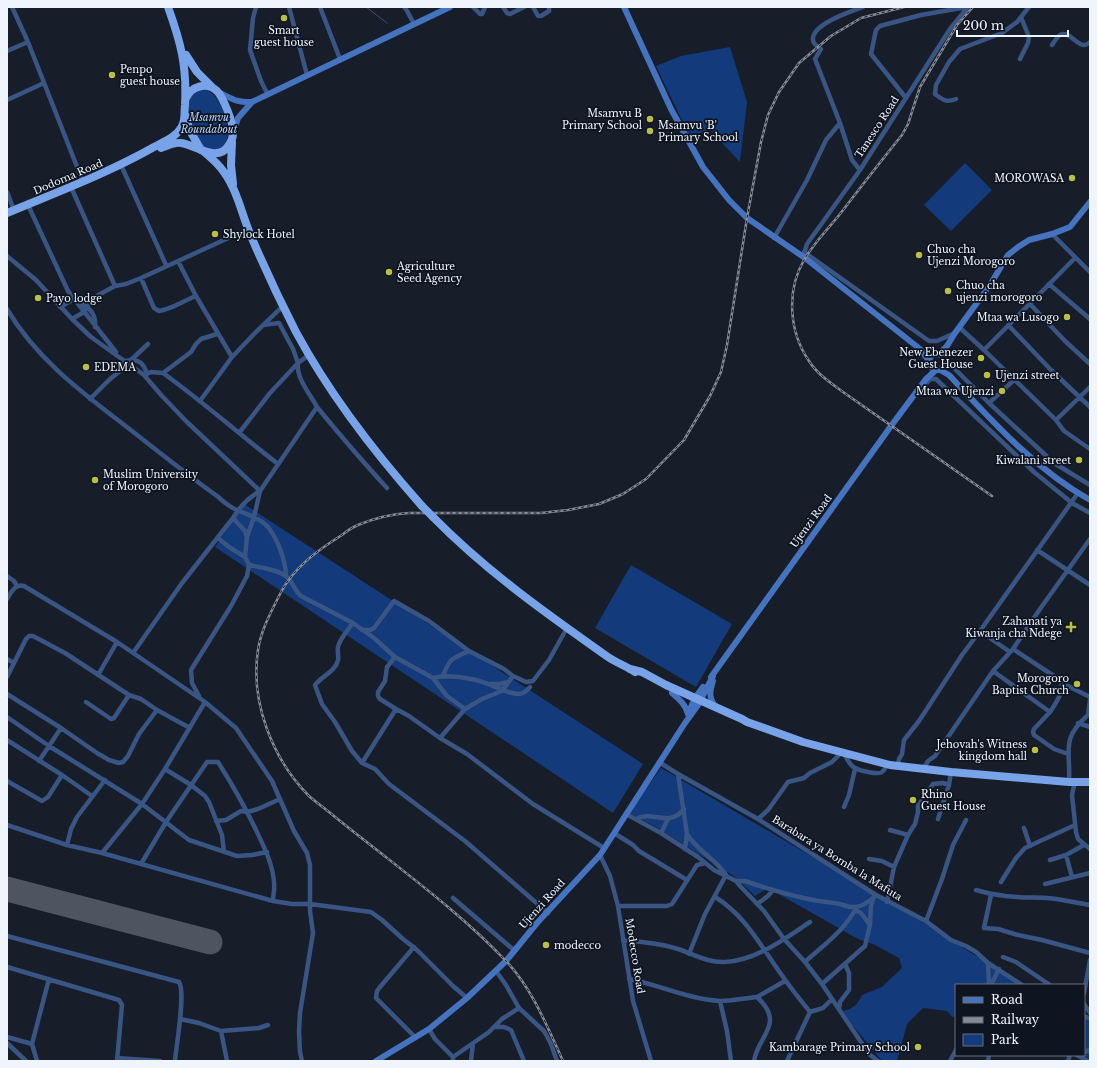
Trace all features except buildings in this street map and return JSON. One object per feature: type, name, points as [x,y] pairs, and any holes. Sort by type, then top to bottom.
[{"type":"highway","points":[[168,7],[182,48],[186,74],[185,103],[190,130],[202,150],[220,167],[234,191],[248,229],[283,306],[309,355],[352,420],[422,506],[449,533],[505,582],[610,658],[653,684],[672,693],[717,708],[747,722],[787,737],[842,753],[898,766],[951,772],[1072,782],[1090,782]]},
{"type":"highway","points":[[182,48],[196,72],[216,90],[226,107],[233,135],[231,165],[234,191]]},
{"type":"highway","points":[[185,103],[189,92],[197,87],[206,86],[216,90]]},
{"type":"highway","name":"Dodoma Road","points":[[11,212],[121,165],[176,135],[181,129],[183,123],[185,103]]},
{"type":"highway","points":[[202,150],[214,154],[221,152],[228,147],[233,135]]},
{"type":"highway","name":"Dodoma Road","points":[[137,157],[174,143],[182,143],[202,150]]},
{"type":"highway","points":[[630,669],[642,672],[697,702],[735,720],[747,722]]},
{"type":"street","points":[[12,7],[28,42],[83,182]]},
{"type":"street","points":[[256,7],[253,18],[250,50],[261,81],[268,95]]},
{"type":"street","points":[[289,7],[307,76]]},
{"type":"street","points":[[320,7],[340,59]]},
{"type":"street","points":[[404,7],[414,24]]},
{"type":"street","points":[[216,90],[232,100],[252,102],[450,7]]},
{"type":"street","points":[[473,7],[480,14],[482,14],[485,7]]},
{"type":"street","points":[[503,7],[507,13],[510,14],[524,7]]},
{"type":"street","points":[[533,7],[538,16],[549,11],[549,7]]},
{"type":"street","points":[[624,7],[671,109],[703,166],[729,200],[747,218],[774,238],[804,254],[929,341],[937,341],[955,333]]},
{"type":"street","points":[[860,170],[852,160],[840,123],[815,59],[821,50],[813,42],[813,39],[818,29],[826,22],[863,7]]},
{"type":"street","points":[[906,98],[871,54],[876,30],[880,26],[914,16],[967,7]]},
{"type":"street","name":"Tanesco Road","points":[[804,254],[807,244],[860,170],[950,29],[967,7]]},
{"type":"street","points":[[956,99],[950,102],[935,94],[936,85],[949,62],[960,50],[1002,33],[1018,22],[1029,7]]},
{"type":"street","points":[[1020,59],[1028,43],[1029,37],[1021,17]]},
{"type":"street","points":[[1052,45],[1058,36],[1063,34],[1068,35],[1078,43],[1084,45],[1090,42]]},
{"type":"street","points":[[7,51],[28,42]]},
{"type":"street","points":[[7,100],[44,83]]},
{"type":"street","points":[[233,135],[238,118],[252,102]]},
{"type":"street","points":[[774,238],[807,180],[826,140],[833,129],[840,123]]},
{"type":"street","points":[[121,165],[166,266]]},
{"type":"street","points":[[71,187],[116,286]]},
{"type":"street","points":[[7,192],[11,212]]},
{"type":"street","points":[[945,362],[948,346],[955,333],[990,285],[1008,255],[1029,240],[1052,234],[1070,227],[1090,202]]},
{"type":"street","points":[[28,205],[68,291],[120,357]]},
{"type":"street","points":[[72,320],[84,312],[93,298],[116,286],[126,284],[140,278],[248,229]]},
{"type":"street","points":[[1052,234],[1090,272]]},
{"type":"street","points":[[804,254],[920,349],[934,367],[949,375],[1011,440],[1042,466],[1078,493],[1090,500]]},
{"type":"street","points":[[7,256],[36,280],[72,320],[91,337],[146,374]]},
{"type":"street","points":[[984,350],[1075,258]]},
{"type":"street","points":[[178,261],[217,334],[232,357]]},
{"type":"street","points":[[140,278],[154,308],[159,312],[169,309],[196,296]]},
{"type":"street","points":[[1049,284],[1090,319]]},
{"type":"street","points":[[60,306],[74,299]]},
{"type":"street","points":[[74,299],[87,307],[93,315],[96,323],[95,327]]},
{"type":"street","points":[[1030,304],[1065,341],[1090,364]]},
{"type":"street","points":[[200,402],[232,357],[283,306]]},
{"type":"street","points":[[7,310],[17,326],[34,346],[54,367],[90,399],[188,475],[237,510],[254,517],[268,527],[276,539],[286,568],[286,575]]},
{"type":"street","points":[[263,325],[279,323],[293,349],[298,363],[297,370],[300,378],[317,407],[387,488]]},
{"type":"street","points":[[1009,326],[1079,398],[1090,406]]},
{"type":"street","points":[[959,327],[1056,420],[1064,431],[1090,449]]},
{"type":"street","points":[[162,373],[191,352],[196,344],[202,339],[217,334]]},
{"type":"street","points":[[131,360],[148,344]]},
{"type":"street","points":[[934,367],[931,357],[948,346]]},
{"type":"street","points":[[920,349],[943,356],[949,375]]},
{"type":"street","points":[[238,433],[270,393],[298,363],[309,355]]},
{"type":"street","points":[[90,399],[120,371],[126,361],[136,360],[143,364],[146,374],[162,396],[187,422],[260,491]]},
{"type":"street","points":[[934,367],[945,362]]},
{"type":"street","name":"Ujenzi Road","points":[[376,1061],[430,1029],[467,998],[506,962],[514,951],[600,855],[718,668],[934,367]]},
{"type":"street","points":[[953,367],[1054,463],[1090,485]]},
{"type":"street","points":[[146,374],[151,372],[162,373],[220,416],[238,433],[278,464]]},
{"type":"street","points":[[903,409],[930,379],[936,379],[1036,474],[1072,503],[1090,513]]},
{"type":"street","points":[[990,403],[1014,380]]},
{"type":"street","points":[[1056,420],[1090,387]]},
{"type":"street","points":[[244,556],[247,537],[254,517],[260,491],[317,407]]},
{"type":"street","points":[[1036,474],[1042,466]]},
{"type":"street","points":[[134,653],[182,583],[218,538],[237,510],[248,498],[260,491]]},
{"type":"street","points":[[898,766],[898,759],[902,754],[904,740],[919,721],[962,655],[1078,493]]},
{"type":"street","points":[[233,518],[245,531],[247,537]]},
{"type":"street","points":[[200,698],[192,683],[191,670],[247,576],[249,565],[244,556],[218,538]]},
{"type":"street","points":[[923,769],[928,761],[935,756],[993,671],[1012,651],[1090,540]]},
{"type":"street","points":[[1037,550],[1090,585]]},
{"type":"street","points":[[249,565],[268,568],[286,575],[301,596],[353,622],[395,657],[433,678],[447,696],[465,709]]},
{"type":"street","points":[[7,576],[14,581],[17,586]]},
{"type":"street","points":[[7,599],[13,589],[20,585],[24,586],[117,642],[200,698],[236,728],[272,781],[294,831],[307,853],[310,865],[310,904],[314,933],[300,1013],[299,1031],[302,1061]]},
{"type":"street","points":[[362,630],[370,630],[374,628],[394,601],[429,621],[469,651],[512,676],[526,682],[533,681],[549,660],[567,628]]},
{"type":"street","points":[[353,622],[341,640],[338,651],[338,660],[326,676],[320,679],[315,685],[322,704],[335,722],[352,751],[362,763],[375,769],[399,791],[465,841],[548,913]]},
{"type":"street","points":[[374,628],[374,638]]},
{"type":"street","points":[[980,631],[1056,677],[1062,683],[1090,698],[1088,715],[1078,723],[1070,739],[1068,754],[1072,782],[1075,825],[1078,839],[1090,848]]},
{"type":"street","points":[[7,677],[26,638],[31,635],[65,653],[129,695],[141,699],[157,710],[190,728]]},
{"type":"street","points":[[98,675],[117,642]]},
{"type":"street","points":[[443,676],[448,663],[452,658],[469,651]]},
{"type":"street","points":[[395,657],[388,667],[385,681],[378,692],[380,699],[467,754],[533,804],[604,848]]},
{"type":"street","points":[[7,659],[14,663]]},
{"type":"street","points":[[717,708],[711,701],[710,697],[718,668]]},
{"type":"street","points":[[993,671],[1050,712]]},
{"type":"street","points":[[433,678],[443,676],[488,684],[508,682]]},
{"type":"street","points":[[440,738],[465,709],[482,699],[502,691],[512,676]]},
{"type":"street","points":[[1062,683],[1058,699],[1050,712],[1033,732],[1034,735],[1054,749],[1068,754]]},
{"type":"street","points":[[488,684],[502,691],[522,694],[525,693],[530,687]]},
{"type":"street","points":[[672,693],[684,704],[688,714]]},
{"type":"street","points":[[7,694],[110,760],[119,763],[123,762],[128,756],[139,734],[157,710]]},
{"type":"street","points":[[86,702],[111,718],[114,718],[129,695]]},
{"type":"street","points":[[102,853],[142,804],[205,702]]},
{"type":"street","name":"Ujenzi Road","points":[[684,723],[688,714],[697,702]]},
{"type":"street","points":[[362,763],[396,709]]},
{"type":"street","points":[[7,717],[49,746],[142,804],[189,840],[237,856],[252,856],[267,852]]},
{"type":"street","points":[[1078,723],[1090,727]]},
{"type":"street","points":[[39,761],[61,728]]},
{"type":"street","points":[[7,740],[92,796]]},
{"type":"street","points":[[758,819],[773,804],[788,782],[804,778],[810,773],[832,762],[842,753],[855,769],[881,774],[887,764]]},
{"type":"street","points":[[141,864],[166,822],[207,762],[218,762],[248,812],[267,852],[275,884],[273,901]]},
{"type":"street","name":"Barabara ya Bomba la Mafuta","points":[[660,762],[678,774],[758,819],[874,897],[926,921],[951,940],[966,946],[1019,984]]},
{"type":"street","points":[[165,769],[191,785],[205,796],[209,802],[222,836],[224,852]]},
{"type":"street","points":[[844,807],[849,795],[855,769]]},
{"type":"street","points":[[938,819],[949,786],[951,772]]},
{"type":"street","points":[[678,774],[688,834],[693,843],[722,869],[726,875]]},
{"type":"street","points":[[7,781],[42,801],[48,797],[62,775]]},
{"type":"street","points":[[67,845],[71,829],[77,817],[105,780]]},
{"type":"street","points":[[887,902],[894,866],[908,835],[916,824],[918,806],[933,784],[944,783],[949,786]]},
{"type":"street","points":[[216,821],[226,820],[241,811],[248,812],[258,809],[280,799]]},
{"type":"street","points":[[237,813],[242,802]]},
{"type":"street","points":[[636,819],[641,816],[668,819],[680,815],[684,809]]},
{"type":"street","points":[[626,814],[661,833],[714,870],[736,881],[764,911],[784,939],[805,962],[822,984],[869,1054],[878,1061]]},
{"type":"street","points":[[661,833],[668,819]]},
{"type":"street","points":[[926,921],[953,845],[966,820]]},
{"type":"street","points":[[7,825],[67,845],[102,853],[273,901],[371,912],[414,947],[467,998]]},
{"type":"street","points":[[1001,882],[1016,858],[1025,848],[1075,825]]},
{"type":"street","points":[[1024,828],[1030,846]]},
{"type":"street","points":[[890,830],[908,835]]},
{"type":"street","points":[[614,833],[633,845],[639,851],[687,880]]},
{"type":"street","points":[[685,849],[688,834]]},
{"type":"street","points":[[1050,860],[1066,855],[1084,844]]},
{"type":"street","name":"Modecco Road","points":[[600,855],[610,876],[618,906],[633,1001],[651,1061]]},
{"type":"street","points":[[1066,855],[1072,877]]},
{"type":"street","points":[[618,906],[667,906],[672,904],[698,865],[698,858]]},
{"type":"street","points":[[869,859],[882,861],[894,866]]},
{"type":"street","points":[[698,865],[705,863]]},
{"type":"street","points":[[1045,884],[1090,873]]},
{"type":"street","points":[[689,954],[705,914],[716,897],[726,875]]},
{"type":"street","points":[[736,881],[744,881],[810,900],[836,903],[856,908],[870,925]]},
{"type":"street","points":[[757,904],[768,896],[773,890]]},
{"type":"street","points":[[976,890],[991,895],[1025,898],[1048,898],[1090,905]]},
{"type":"street","points":[[991,895],[984,928],[989,930],[998,928],[1018,935],[1090,953]]},
{"type":"street","points":[[716,897],[736,913],[810,1012]]},
{"type":"street","points":[[805,962],[834,938],[846,924],[856,908],[874,897]]},
{"type":"street","points":[[822,984],[865,946],[870,925],[871,906],[874,897]]},
{"type":"street","points":[[452,898],[514,951]]},
{"type":"street","points":[[623,940],[677,949],[710,961],[725,962],[746,958],[765,950],[810,922]]},
{"type":"street","points":[[7,936],[177,981],[181,987],[180,1019],[175,1061]]},
{"type":"street","points":[[414,947],[377,991],[376,998],[416,1038]]},
{"type":"street","points":[[1003,957],[1016,962],[1049,984]]},
{"type":"street","points":[[1085,988],[1090,960]]},
{"type":"street","points":[[988,963],[991,984]]},
{"type":"street","points":[[839,1009],[840,1002],[850,990],[849,973],[845,964]]},
{"type":"street","points":[[7,967],[119,1000],[122,1005],[117,1059],[160,1061]]},
{"type":"street","points":[[992,984],[999,969]]},
{"type":"street","points":[[496,971],[519,1008],[544,1032],[551,1044],[557,1061]]},
{"type":"street","points":[[37,1061],[32,1044],[49,979]]},
{"type":"street","points":[[629,979],[646,982],[686,996],[720,1001],[757,997],[786,981]]},
{"type":"street","points":[[754,1061],[755,1055],[770,1028],[769,1013],[757,997]]},
{"type":"street","points":[[787,1061],[810,1012],[823,1008],[833,1000]]},
{"type":"street","points":[[720,1001],[727,1031],[731,1061]]},
{"type":"street","points":[[430,1029],[435,1039],[453,1060],[495,1027],[502,1019],[519,1008]]},
{"type":"street","points":[[180,1019],[199,1023],[221,1031],[259,1028],[268,1025]]},
{"type":"street","points":[[495,1027],[504,1027],[511,1030],[524,1061]]},
{"type":"street","points":[[221,1031],[227,1061]]},
{"type":"street","points":[[7,1037],[32,1044]]},
{"type":"street","points":[[7,1043],[26,1061]]},
{"type":"street","points":[[471,1061],[473,1043]]},
{"type":"street","points":[[950,1061],[955,1052]]},
{"type":"street","points":[[1079,1056],[1088,1061]]},
{"type":"green space","points":[[730,47],[747,102],[740,162],[711,131],[689,135],[656,66],[681,56]]},
{"type":"green space","name":"Msamvu Roundabout","points":[[197,90],[208,90],[213,94],[224,113],[228,128],[227,140],[223,146],[216,151],[208,149],[200,144],[194,133],[190,119],[188,101]]},
{"type":"green space","points":[[965,163],[992,190],[951,231],[924,205]]},
{"type":"green space","points":[[244,504],[643,764],[613,813],[215,547]]},
{"type":"green space","points":[[631,565],[732,624],[696,687],[595,628]]},
{"type":"green space","points":[[661,768],[925,923],[1019,984],[955,984],[955,1016],[952,1017],[947,1011],[923,1008],[907,1024],[897,1061],[882,1061],[850,1022],[843,1011],[855,1006],[862,995],[882,987],[902,968],[899,958],[875,945],[858,939],[768,888],[755,896],[735,877],[658,828],[629,813]]},
{"type":"green space","points":[[1085,1019],[1090,1022],[1090,1059],[1085,1056]]},
{"type":"waterway","points":[[366,7],[387,23]]},
{"type":"runway","points":[[7,889],[210,942]]},
{"type":"railway","points":[[563,1061],[545,1021],[531,995],[515,971],[505,960],[461,918],[308,795],[295,780],[274,746],[266,728],[261,709],[257,689],[256,669],[261,635],[285,585],[299,568],[315,553],[358,525],[396,514],[409,513],[541,513],[568,510],[599,504],[623,494],[646,479],[684,440],[710,396],[721,372],[727,345],[747,218],[761,142],[768,115],[779,92],[799,63],[831,36],[861,18],[904,7]]},
{"type":"railway","points":[[973,7],[957,25],[920,87],[908,124],[902,135],[816,242],[804,260],[794,285],[792,311],[797,337],[802,350],[812,366],[820,374],[843,392],[992,496]]},
{"type":"place","name":"Smart guest house","points":[[284,18]]},
{"type":"place","name":"Penpo guest house","points":[[112,75]]},
{"type":"place","name":"Msamvu B Primary School","points":[[650,119]]},
{"type":"place","name":"Msamvu 'B' Primary School","points":[[650,131]]},
{"type":"place","name":"MOROWASA","points":[[1072,178]]},
{"type":"place","name":"Shylock Hotel","points":[[215,234]]},
{"type":"place","name":"Chuo cha Ujenzi Morogoro","points":[[919,255]]},
{"type":"place","name":"Agriculture Seed Agency","points":[[389,272]]},
{"type":"place","name":"Chuo cha ujenzi morogoro","points":[[948,291]]},
{"type":"place","name":"Payo lodge","points":[[38,298]]},
{"type":"place","name":"Mtaa wa Lusogo","points":[[1067,317]]},
{"type":"place","name":"New Ebenezer Guest House","points":[[981,358]]},
{"type":"place","name":"EDEMA","points":[[86,367]]},
{"type":"place","name":"Ujenzi street","points":[[987,375]]},
{"type":"place","name":"Mtaa wa Ujenzi","points":[[1002,391]]},
{"type":"place","name":"Kiwalani street","points":[[1079,460]]},
{"type":"place","name":"Muslim University of Morogoro","points":[[95,480]]},
{"type":"place","name":"Zahanati ya Kiwanja cha Ndege","points":[[1071,627]]},
{"type":"place","name":"Morogoro Baptist Church","points":[[1077,684]]},
{"type":"place","name":"Jehovah's Witness kingdom hall","points":[[1035,750]]},
{"type":"place","name":"Rhino Guest House","points":[[913,800]]},
{"type":"place","name":"modecco","points":[[546,945]]},
{"type":"place","name":"Kambarage Primary School","points":[[918,1047]]}]
